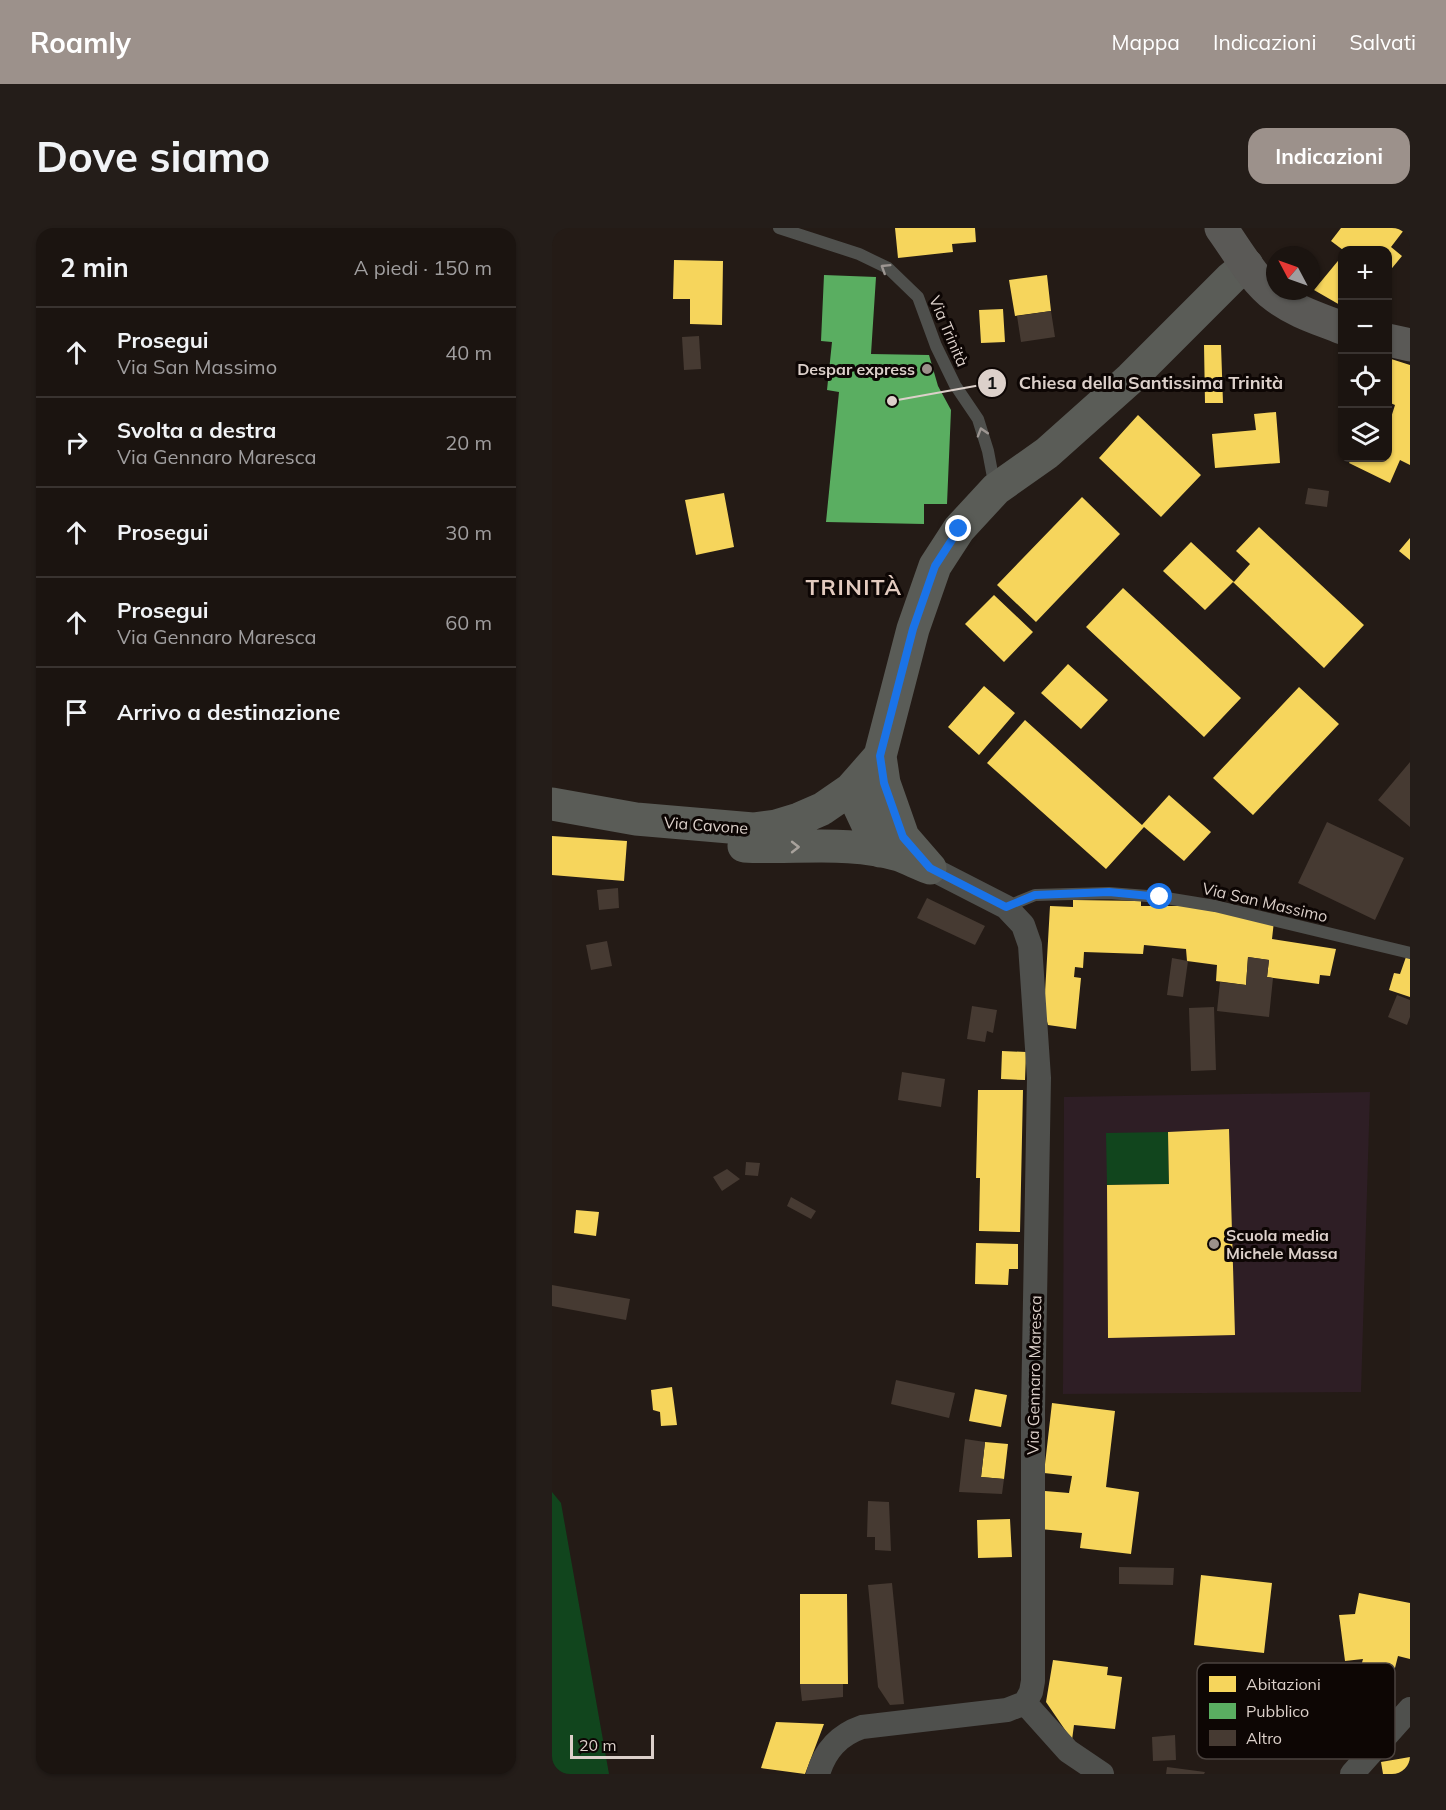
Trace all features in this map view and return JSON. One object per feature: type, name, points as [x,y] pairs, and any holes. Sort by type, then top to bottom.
[{"type":"main road","points":[[1221,228],[1247,265],[1274,296],[1297,310],[1338,326]]},
{"type":"main road","points":[[930,868],[903,837],[884,783],[880,756],[913,629],[935,566],[959,529],[996,489],[1047,453],[1131,378],[1231,278],[1247,265]]},
{"type":"main road","points":[[1392,341],[1410,345]]},
{"type":"main road","points":[[880,756],[851,789],[880,851]]},
{"type":"main road","name":"Via Cavone","points":[[552,804],[636,819],[753,829],[777,826],[822,809],[851,789]]},
{"type":"main road","points":[[636,819],[674,838],[711,844],[844,847],[880,851],[930,868]]},
{"type":"street","name":"Via Gennaro Maresca","points":[[930,868],[1006,907],[1023,925],[1030,945],[1040,1078],[1032,1456],[1032,1681],[1031,1692],[1025,1703]]},
{"type":"street","points":[[818,1774],[832,1746],[846,1733],[862,1727],[990,1713],[1025,1703],[1068,1751],[1102,1774]]},
{"type":"street","points":[[1395,1724],[1410,1709]]},
{"type":"street","points":[[1352,1774],[1365,1759]]},
{"type":"lane","name":"Via Trinità","points":[[779,228],[859,254],[888,267],[918,297],[936,346],[955,385],[978,419],[996,489]]},
{"type":"lane","name":"Via San Massimo","points":[[1006,907],[1035,895],[1109,892],[1160,897],[1215,906],[1410,953]]},
{"type":"shaded area","name":"Scuola media Michele Massa","points":[[1370,1092],[1361,1392],[1063,1394],[1064,1097]]},
{"type":"green space","points":[[1168,1132],[1169,1184],[1107,1185],[1106,1133]]},
{"type":"green space","points":[[552,1492],[561,1503],[609,1774],[552,1774]]},
{"type":"building: Abitazioni","points":[[895,228],[975,228],[976,242],[952,244],[953,252],[898,258]]},
{"type":"building: Abitazioni","points":[[1341,228],[1410,228],[1410,235],[1404,230],[1392,246],[1338,246],[1331,241]]},
{"type":"building: Abitazioni","points":[[1392,248],[1402,256],[1392,268]]},
{"type":"building: Abitazioni","points":[[674,260],[723,261],[722,325],[690,324],[690,299],[673,299]]},
{"type":"building: Abitazioni","points":[[1338,261],[1338,304],[1320,293],[1320,283]]},
{"type":"building: Abitazioni","points":[[1047,275],[1051,311],[1015,316],[1009,280]]},
{"type":"building: Abitazioni","points":[[1003,309],[1005,342],[981,343],[979,310]]},
{"type":"building: Abitazioni","points":[[1204,345],[1221,345],[1223,403],[1205,403]]},
{"type":"building: Abitazioni","points":[[1392,359],[1410,365],[1410,465],[1400,460],[1390,483],[1349,463],[1392,462],[1392,414],[1395,405],[1392,404]]},
{"type":"building: Abitazioni","points":[[1276,412],[1280,463],[1215,468],[1212,434],[1256,430],[1254,414]]},
{"type":"building: Abitazioni","points":[[1138,415],[1201,475],[1161,517],[1099,458]]},
{"type":"building: Abitazioni","points":[[724,493],[734,547],[696,555],[685,500]]},
{"type":"building: Abitazioni","points":[[1082,497],[1120,534],[1036,622],[997,585]]},
{"type":"building: Abitazioni","points":[[1259,527],[1364,625],[1324,668],[1233,582],[1205,610],[1163,571],[1191,542],[1234,582],[1250,564],[1236,551]]},
{"type":"building: Abitazioni","points":[[1410,538],[1410,560],[1399,551]]},
{"type":"building: Abitazioni","points":[[1123,588],[1241,698],[1204,737],[1086,627]]},
{"type":"building: Abitazioni","points":[[994,595],[1033,632],[1004,662],[965,624]]},
{"type":"building: Abitazioni","points":[[1068,664],[1108,700],[1081,729],[1041,693]]},
{"type":"building: Abitazioni","points":[[984,686],[1015,713],[979,755],[948,727]]},
{"type":"building: Abitazioni","points":[[1299,687],[1339,724],[1253,815],[1213,778]]},
{"type":"building: Abitazioni","points":[[1025,720],[1142,825],[1169,795],[1211,832],[1184,861],[1144,827],[1106,869],[987,763]]},
{"type":"building: Abitazioni","points":[[552,836],[627,841],[624,881],[552,875]]},
{"type":"building: Abitazioni","points":[[1073,900],[1141,901],[1141,906],[1185,906],[1274,921],[1272,939],[1336,949],[1330,976],[1320,975],[1319,984],[1267,977],[1269,960],[1248,957],[1246,985],[1216,981],[1217,965],[1187,961],[1186,949],[1144,945],[1143,954],[1084,952],[1083,968],[1075,967],[1074,977],[1081,978],[1076,1029],[1048,1025],[1044,1011],[1050,906],[1073,907]]},
{"type":"building: Abitazioni","points":[[1406,957],[1410,958],[1410,997],[1389,990],[1394,973],[1400,974]]},
{"type":"building: Abitazioni","points":[[1002,1051],[1026,1052],[1025,1080],[1001,1079]]},
{"type":"building: Abitazioni","points":[[978,1090],[1023,1090],[1020,1232],[979,1231],[980,1178],[976,1178]]},
{"type":"building: Abitazioni","points":[[1229,1129],[1235,1335],[1108,1338],[1107,1185],[1169,1184],[1168,1132]]},
{"type":"building: Abitazioni","points":[[576,1210],[599,1212],[596,1236],[574,1233]]},
{"type":"building: Abitazioni","points":[[976,1243],[1018,1244],[1018,1269],[1009,1269],[1008,1285],[975,1284]]},
{"type":"building: Abitazioni","points":[[672,1387],[677,1425],[661,1426],[660,1412],[653,1410],[651,1390]]},
{"type":"building: Abitazioni","points":[[975,1389],[1007,1395],[1001,1427],[969,1421]]},
{"type":"building: Abitazioni","points":[[1052,1403],[1115,1411],[1106,1487],[1139,1492],[1131,1554],[1080,1548],[1082,1533],[1040,1529],[1045,1491],[1069,1493],[1072,1476],[1044,1473]]},
{"type":"building: Abitazioni","points":[[985,1442],[1008,1444],[1004,1479],[981,1477]]},
{"type":"building: Abitazioni","points":[[1010,1519],[1012,1557],[978,1558],[977,1520]]},
{"type":"building: Abitazioni","points":[[1201,1575],[1272,1583],[1264,1653],[1194,1645]]},
{"type":"building: Abitazioni","points":[[1359,1593],[1410,1603],[1410,1659],[1398,1656],[1395,1668],[1395,1663],[1362,1663],[1363,1659],[1345,1661],[1339,1615],[1355,1614]]},
{"type":"building: Abitazioni","points":[[800,1594],[847,1594],[848,1684],[800,1684]]},
{"type":"building: Abitazioni","points":[[1053,1660],[1108,1667],[1107,1675],[1122,1677],[1115,1729],[1074,1725],[1072,1740],[1046,1702]]},
{"type":"building: Abitazioni","points":[[776,1722],[824,1724],[805,1774],[761,1768]]},
{"type":"building: Abitazioni","points":[[1410,1757],[1410,1774],[1383,1774],[1381,1762]]},
{"type":"building: Pubblico","points":[[824,275],[876,277],[871,354],[929,355],[938,386],[951,410],[947,504],[924,504],[924,524],[826,522],[839,392],[827,390],[832,342],[821,341]]},
{"type":"building: Altro","points":[[1051,311],[1055,337],[1021,342],[1017,316]]},
{"type":"building: Altro","points":[[699,336],[701,369],[684,370],[682,337]]},
{"type":"building: Altro","points":[[1308,488],[1329,491],[1327,507],[1305,504]]},
{"type":"building: Altro","points":[[1410,762],[1410,827],[1378,800]]},
{"type":"building: Altro","points":[[1327,822],[1404,858],[1375,920],[1298,883]]},
{"type":"building: Altro","points":[[618,888],[619,908],[599,910],[597,890]]},
{"type":"building: Altro","points":[[927,898],[985,926],[975,945],[917,918]]},
{"type":"building: Altro","points":[[607,941],[612,966],[591,970],[586,945]]},
{"type":"building: Altro","points":[[1248,957],[1269,960],[1267,977],[1273,978],[1269,1017],[1217,1011],[1220,982],[1246,985]]},
{"type":"building: Altro","points":[[1172,958],[1188,961],[1183,997],[1167,995]]},
{"type":"building: Altro","points":[[1397,995],[1410,1000],[1410,1017],[1407,1025],[1388,1017]]},
{"type":"building: Altro","points":[[972,1006],[997,1010],[993,1033],[987,1031],[985,1042],[967,1039]]},
{"type":"building: Altro","points":[[1214,1007],[1216,1070],[1191,1071],[1189,1008]]},
{"type":"building: Altro","points":[[902,1072],[945,1079],[941,1107],[898,1100]]},
{"type":"building: Altro","points":[[746,1162],[760,1163],[758,1176],[745,1175]]},
{"type":"building: Altro","points":[[727,1169],[740,1179],[722,1191],[713,1177]]},
{"type":"building: Altro","points":[[791,1197],[816,1211],[811,1219],[787,1206]]},
{"type":"building: Altro","points":[[552,1285],[630,1299],[626,1320],[552,1306]]},
{"type":"building: Altro","points":[[896,1380],[955,1393],[949,1418],[891,1404]]},
{"type":"building: Altro","points":[[965,1439],[985,1442],[981,1477],[1004,1479],[1002,1494],[959,1492]]},
{"type":"building: Altro","points":[[868,1501],[889,1502],[891,1551],[875,1550],[875,1537],[867,1537]]},
{"type":"building: Altro","points":[[1119,1567],[1174,1568],[1173,1585],[1119,1584]]},
{"type":"building: Altro","points":[[892,1583],[904,1704],[890,1705],[878,1687],[868,1585]]},
{"type":"building: Altro","points":[[800,1684],[843,1684],[843,1697],[802,1701]]},
{"type":"building: Altro","points":[[1175,1735],[1176,1760],[1153,1761],[1152,1737]]},
{"type":"building: Altro","points":[[1167,1767],[1205,1772],[1204,1774],[1166,1774]]},
{"type":"place","name":"Despar express","points":[[927,369]]},
{"type":"place","name":"Chiesa della Santissima Trinità","points":[[892,401]]},
{"type":"place","name":"Scuola media Michele Massa","points":[[1214,1244]]},
{"type":"district","name":"TRINITÀ","points":[[854,587]]},
{"type":"route","points":[[959,529],[935,566],[913,629],[880,756],[884,783],[903,837],[930,868],[1006,907],[1035,895],[1109,892],[1160,897]]}]
